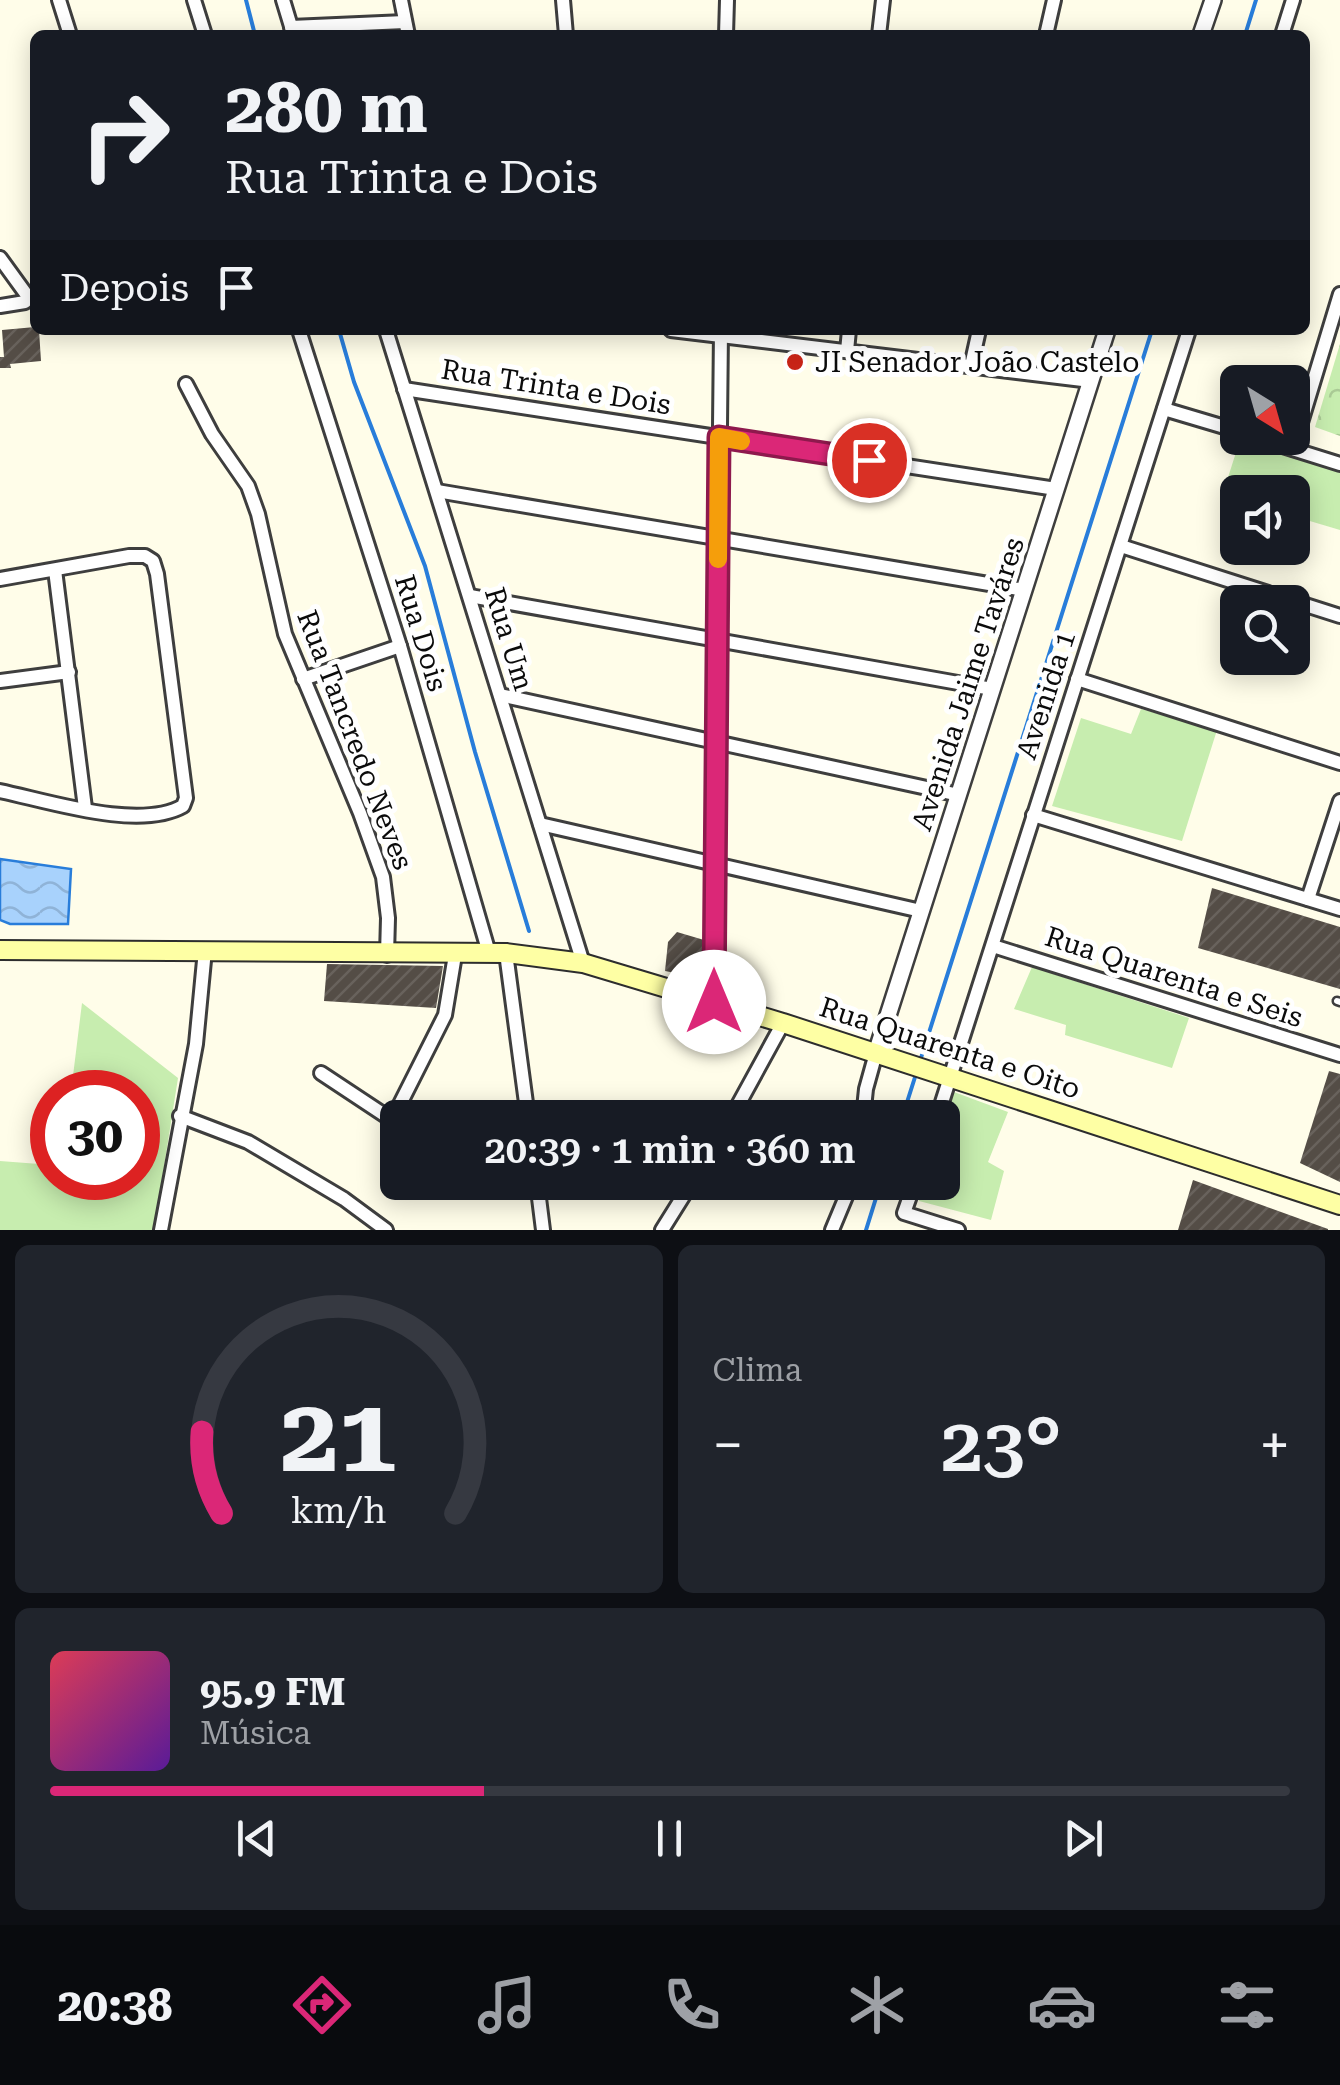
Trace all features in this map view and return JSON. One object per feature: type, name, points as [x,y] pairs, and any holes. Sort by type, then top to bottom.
[{"type":"main road","name":"Rua Quarenta e Oito","points":[[0,950],[497,953],[583,963],[946,1074],[1340,1205]]},
{"type":"street","points":[[59,0],[68,30]]},
{"type":"street","points":[[194,0],[203,30]]},
{"type":"street","points":[[283,0],[292,30]]},
{"type":"street","points":[[349,30],[406,29],[401,0]]},
{"type":"street","points":[[564,0],[566,30]]},
{"type":"street","points":[[726,30],[727,0]]},
{"type":"street","points":[[880,30],[883,0]]},
{"type":"street","points":[[1047,30],[1054,0]]},
{"type":"street","points":[[1204,30],[1213,0]]},
{"type":"street","points":[[1284,30],[1293,0]]},
{"type":"street","points":[[0,306],[26,302],[29,298],[1,259]]},
{"type":"street","points":[[1310,393],[1340,294]]},
{"type":"street","name":"Rua Dois","points":[[301,335],[497,953],[525,1100]]},
{"type":"street","name":"Rua Um","points":[[388,335],[583,963]]},
{"type":"street","points":[[714,1002],[721,335]]},
{"type":"street","points":[[735,335],[1091,380]]},
{"type":"street","points":[[847,351],[849,335]]},
{"type":"street","points":[[971,366],[978,335]]},
{"type":"street","name":"Avenida Jaime Taváres","points":[[876,1053],[1105,335]]},
{"type":"street","name":"Avenida 1","points":[[941,1100],[1187,335]]},
{"type":"street","name":"Rua Tancredo Neves","points":[[186,384],[212,434],[248,486],[285,634],[383,877],[387,955]]},
{"type":"street","name":"Rua Trinta e Dois","points":[[404,388],[1056,489]]},
{"type":"street","points":[[1164,408],[1220,426]]},
{"type":"street","points":[[1310,454],[1340,464]]},
{"type":"street","points":[[437,491],[1024,590]]},
{"type":"street","points":[[1121,546],[1340,616]]},
{"type":"street","points":[[0,579],[129,556],[145,556],[153,561],[186,798],[176,811],[145,817],[0,791]]},
{"type":"street","points":[[55,570],[85,808]]},
{"type":"street","points":[[470,596],[992,689]]},
{"type":"street","points":[[303,679],[400,646]]},
{"type":"street","points":[[0,681],[69,672]]},
{"type":"street","points":[[1077,679],[1340,763]]},
{"type":"street","points":[[500,694],[959,795]]},
{"type":"street","points":[[1308,899],[1340,801]]},
{"type":"street","points":[[1033,816],[1340,909]]},
{"type":"street","points":[[540,824],[922,912]]},
{"type":"street","name":"Rua Quarenta e Seis","points":[[993,946],[1340,1055]]},
{"type":"street","points":[[161,1230],[196,1044],[205,950]]},
{"type":"street","points":[[404,1100],[445,1015],[455,955]]},
{"type":"street","points":[[741,1100],[783,1023]]},
{"type":"street","points":[[865,1100],[876,1053]]},
{"type":"street","points":[[321,1073],[380,1113]]},
{"type":"street","points":[[180,1116],[248,1142],[344,1199],[386,1230]]},
{"type":"street","points":[[539,1200],[543,1230]]},
{"type":"street","points":[[662,1230],[681,1200]]},
{"type":"street","points":[[834,1229],[845,1200]]},
{"type":"street","points":[[909,1200],[904,1213],[958,1230]]},
{"type":"green space","points":[[1340,344],[1340,436],[1315,427]]},
{"type":"green space","points":[[1235,455],[1287,455],[1340,472],[1340,530],[1310,521],[1310,475],[1229,475]]},
{"type":"green space","points":[[1141,709],[1217,730],[1182,841],[1052,806],[1081,718],[1131,734]]},
{"type":"green space","points":[[1032,967],[1189,1018],[1172,1068],[1065,1035],[1066,1025],[1014,1009]]},
{"type":"green space","points":[[82,1003],[178,1078],[160,1192],[160,1070],[74,1070]]},
{"type":"green space","points":[[954,1092],[1008,1112],[988,1162],[1004,1171],[991,1220],[919,1201],[960,1200],[960,1100],[952,1100]]},
{"type":"green space","points":[[0,1161],[30,1163],[30,1200],[159,1200],[154,1230],[0,1230]]},
{"type":"water","points":[[0,859],[71,869],[68,924],[10,924],[0,920]]},
{"type":"building","points":[[30,327],[30,335],[39,335],[41,361],[0,368],[0,357],[4,357],[2,330]]},
{"type":"building","points":[[1212,888],[1340,927],[1340,989],[1198,948]]},
{"type":"building","points":[[677,932],[704,940],[704,971],[696,977],[665,971],[668,942]]},
{"type":"building","points":[[327,964],[443,966],[436,1008],[324,1001]]},
{"type":"building","points":[[1329,1071],[1340,1074],[1340,1182],[1300,1163]]},
{"type":"building","points":[[1193,1180],[1328,1229],[1328,1230],[1178,1230]]},
{"type":"waterway","points":[[246,0],[254,30]]},
{"type":"waterway","points":[[1247,30],[1256,0]]},
{"type":"waterway","points":[[340,335],[354,382],[425,566],[529,931]]},
{"type":"waterway","points":[[920,1061],[1150,335]]},
{"type":"waterway","points":[[908,1100],[916,1074]]},
{"type":"waterway","points":[[866,1230],[875,1200]]},
{"type":"slow traffic","points":[[718,559],[719,437],[741,441]]},
{"type":"place","name":"JI Senador João Castelo","points":[[795,362]]},
{"type":"route","points":[[714,1002],[719,437],[869,460]]}]
